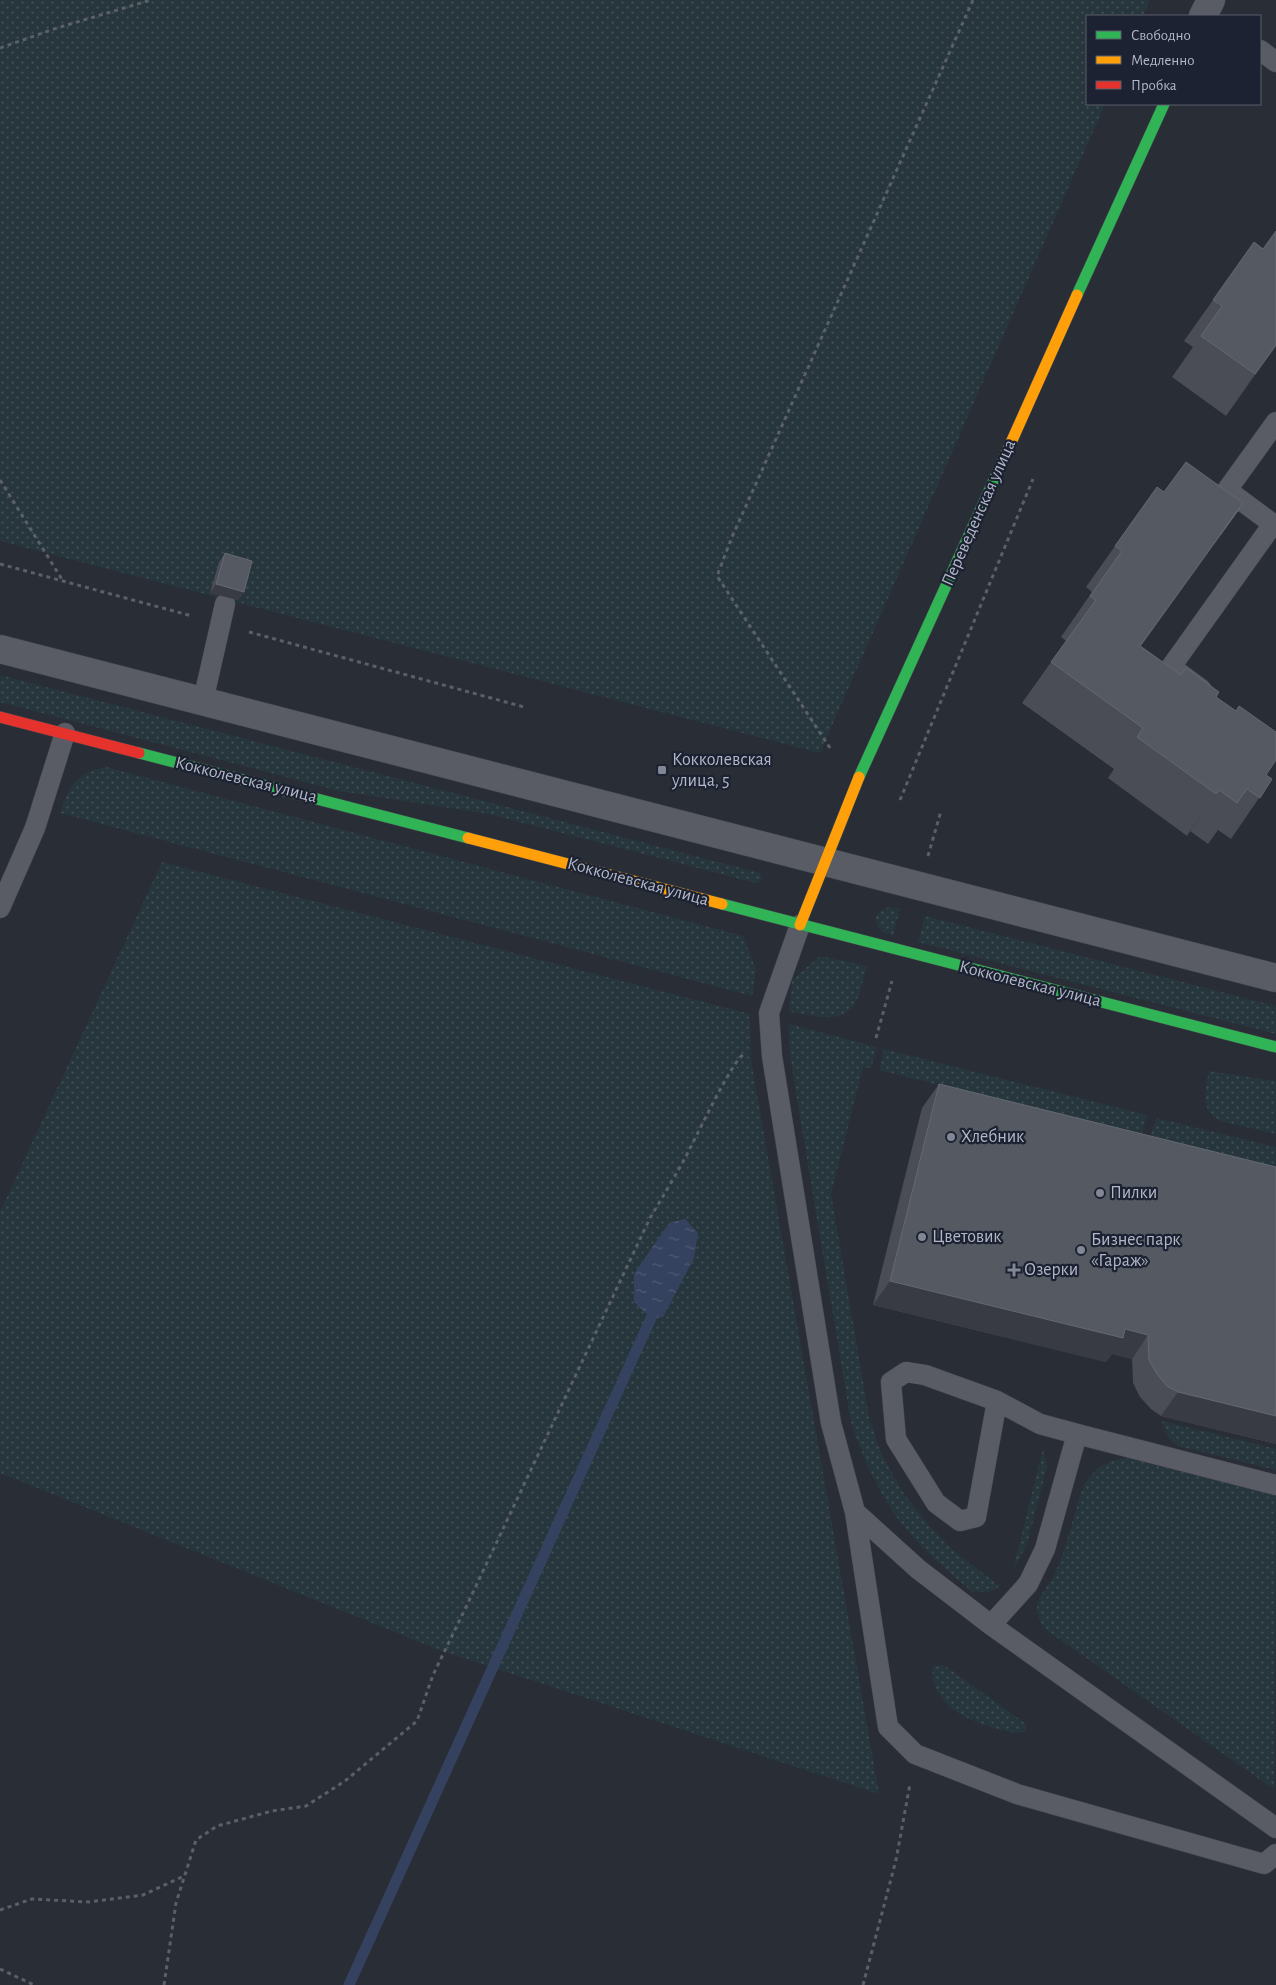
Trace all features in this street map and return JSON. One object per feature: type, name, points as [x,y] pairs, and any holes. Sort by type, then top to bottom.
[{"type":"street","name":"Переведенская улица","points":[[800,925],[857,780],[1164,105]]},
{"type":"street","points":[[0,649],[825,864],[1276,978]]},
{"type":"street","name":"Кокколевская улица","points":[[0,717],[452,832],[800,925],[1276,1047]]},
{"type":"lane","points":[[1261,51],[1276,62]]},
{"type":"lane","points":[[1219,702],[1171,667],[1275,525],[1227,490],[1276,422]]},
{"type":"lane","points":[[203,701],[225,604]]},
{"type":"lane","points":[[0,908],[35,828],[65,734]]},
{"type":"lane","points":[[800,925],[769,1014],[772,1056],[831,1423],[855,1512],[888,1727],[915,1754],[1017,1794],[1264,1864],[1276,1854]]},
{"type":"lane","points":[[997,1401],[976,1517],[960,1521],[936,1503],[896,1438],[891,1382],[906,1372],[925,1374],[997,1401],[1040,1424],[1276,1485]]},
{"type":"lane","points":[[991,1625],[1028,1584],[1044,1549],[1076,1434]]},
{"type":"lane","points":[[855,1512],[918,1569],[991,1625],[1276,1828]]},
{"type":"path","points":[[0,48],[57,28],[151,0]]},
{"type":"path","points":[[830,748],[717,576],[736,528],[973,0]]},
{"type":"path","points":[[900,800],[1034,475]]},
{"type":"path","points":[[0,480],[64,581]]},
{"type":"path","points":[[0,564],[524,707]]},
{"type":"path","points":[[927,859],[941,811]]},
{"type":"path","points":[[876,1038],[894,973]]},
{"type":"path","points":[[164,1985],[176,1903],[196,1840],[217,1826],[272,1810],[306,1806],[345,1781],[417,1721],[433,1675],[468,1605],[650,1218],[685,1159],[740,1056],[771,1038]]},
{"type":"path","points":[[863,1985],[896,1860],[915,1754]]},
{"type":"path","points":[[0,1910],[32,1899],[89,1902],[143,1895],[184,1876]]},
{"type":"path","points":[[0,1969],[34,1985]]},
{"type":"shaded area","points":[[0,0],[1150,0],[1143,15],[1086,15],[1086,105],[1105,105],[820,753],[0,541]]},
{"type":"shaded area","points":[[0,675],[760,873],[762,878],[760,882],[756,883],[489,814],[339,791],[0,702]]},
{"type":"shaded area","points":[[106,767],[743,936],[756,970],[752,996],[60,813],[71,788],[81,777]]},
{"type":"shaded area","points":[[162,862],[750,1014],[751,1060],[879,1794],[442,1651],[0,1473],[0,1212]]},
{"type":"shaded area","points":[[890,907],[900,909],[893,936],[881,930],[876,922],[878,913]]},
{"type":"shaded area","points":[[925,916],[1276,1006],[1276,1034],[918,942]]},
{"type":"shaded area","points":[[820,956],[867,966],[855,1004],[850,1011],[834,1017],[789,1012],[792,980]]},
{"type":"shaded area","points":[[789,1024],[877,1047],[871,1068],[863,1067],[831,1194],[869,1417],[881,1453],[902,1491],[928,1525],[955,1552],[1000,1586],[993,1590],[983,1592],[971,1591],[935,1559],[904,1527],[885,1499],[869,1469],[856,1438],[851,1422],[795,1087],[789,1045]]},
{"type":"shaded area","points":[[884,1049],[1147,1115],[1141,1136],[879,1070]]},
{"type":"shaded area","points":[[1209,1071],[1276,1081],[1276,1134],[1224,1122],[1216,1118],[1207,1107],[1206,1101],[1205,1094]]},
{"type":"shaded area","points":[[1156,1118],[1276,1147],[1276,1190],[1150,1137]]},
{"type":"shaded area","points":[[1162,1421],[1276,1449],[1276,1470],[1178,1446],[1167,1435]]},
{"type":"shaded area","points":[[1043,1449],[1047,1467],[1027,1544],[1013,1570]]},
{"type":"shaded area","points":[[1124,1458],[1276,1494],[1275,1790],[1045,1629],[1040,1619],[1037,1611],[1038,1603],[1053,1578],[1064,1551],[1084,1486],[1091,1474],[1099,1467]]},
{"type":"shaded area","points":[[944,1665],[1026,1724],[1026,1731],[1009,1732],[997,1729],[961,1715],[953,1709],[940,1695],[934,1682],[933,1666]]},
{"type":"water","points":[[685,1219],[698,1233],[694,1258],[663,1317],[651,1318],[634,1302],[634,1274],[669,1223]]},
{"type":"building","points":[[1276,231],[1276,345],[1255,374],[1201,336],[1222,306],[1213,300],[1254,242],[1263,249]]},
{"type":"building","points":[[1186,462],[1243,503],[1140,646],[1181,675],[1186,668],[1219,692],[1216,697],[1236,711],[1239,706],[1276,732],[1276,760],[1266,775],[1272,779],[1260,798],[1247,789],[1237,803],[1219,790],[1216,794],[1137,737],[1143,728],[1051,662],[1096,600],[1090,596],[1122,551],[1115,546],[1157,487],[1164,492]]},
{"type":"building","points":[[225,553],[252,561],[244,592],[216,584]]},
{"type":"building","name":"Бизнес парк «Гараж»","points":[[939,1084],[1276,1167],[1276,1416],[1178,1392],[1167,1386],[1149,1360],[1148,1335],[1125,1329],[1123,1338],[890,1281]]},
{"type":"waterway","points":[[349,1985],[651,1318]]},
{"type":"traffic: fast","points":[[1077,295],[1164,105]]},
{"type":"traffic: fast","points":[[859,777],[1005,456]]},
{"type":"traffic: fast","points":[[139,753],[468,838]]},
{"type":"traffic: fast","points":[[722,904],[1276,1047]]},
{"type":"traffic: slow","points":[[1005,456],[1077,295]]},
{"type":"traffic: slow","points":[[800,925],[859,777]]},
{"type":"traffic: slow","points":[[468,838],[722,904]]},
{"type":"traffic: jam","points":[[0,717],[139,753]]},
{"type":"place","name":"Кокколевская улица, 5","points":[[662,770]]},
{"type":"place","name":"Хлебник","points":[[951,1137]]},
{"type":"place","name":"Пилки","points":[[1100,1193]]},
{"type":"place","name":"Цветовик","points":[[922,1237]]},
{"type":"place","name":"Бизнес парк «Гараж»","points":[[1081,1250]]},
{"type":"place","name":"Озерки","points":[[1014,1270]]}]
